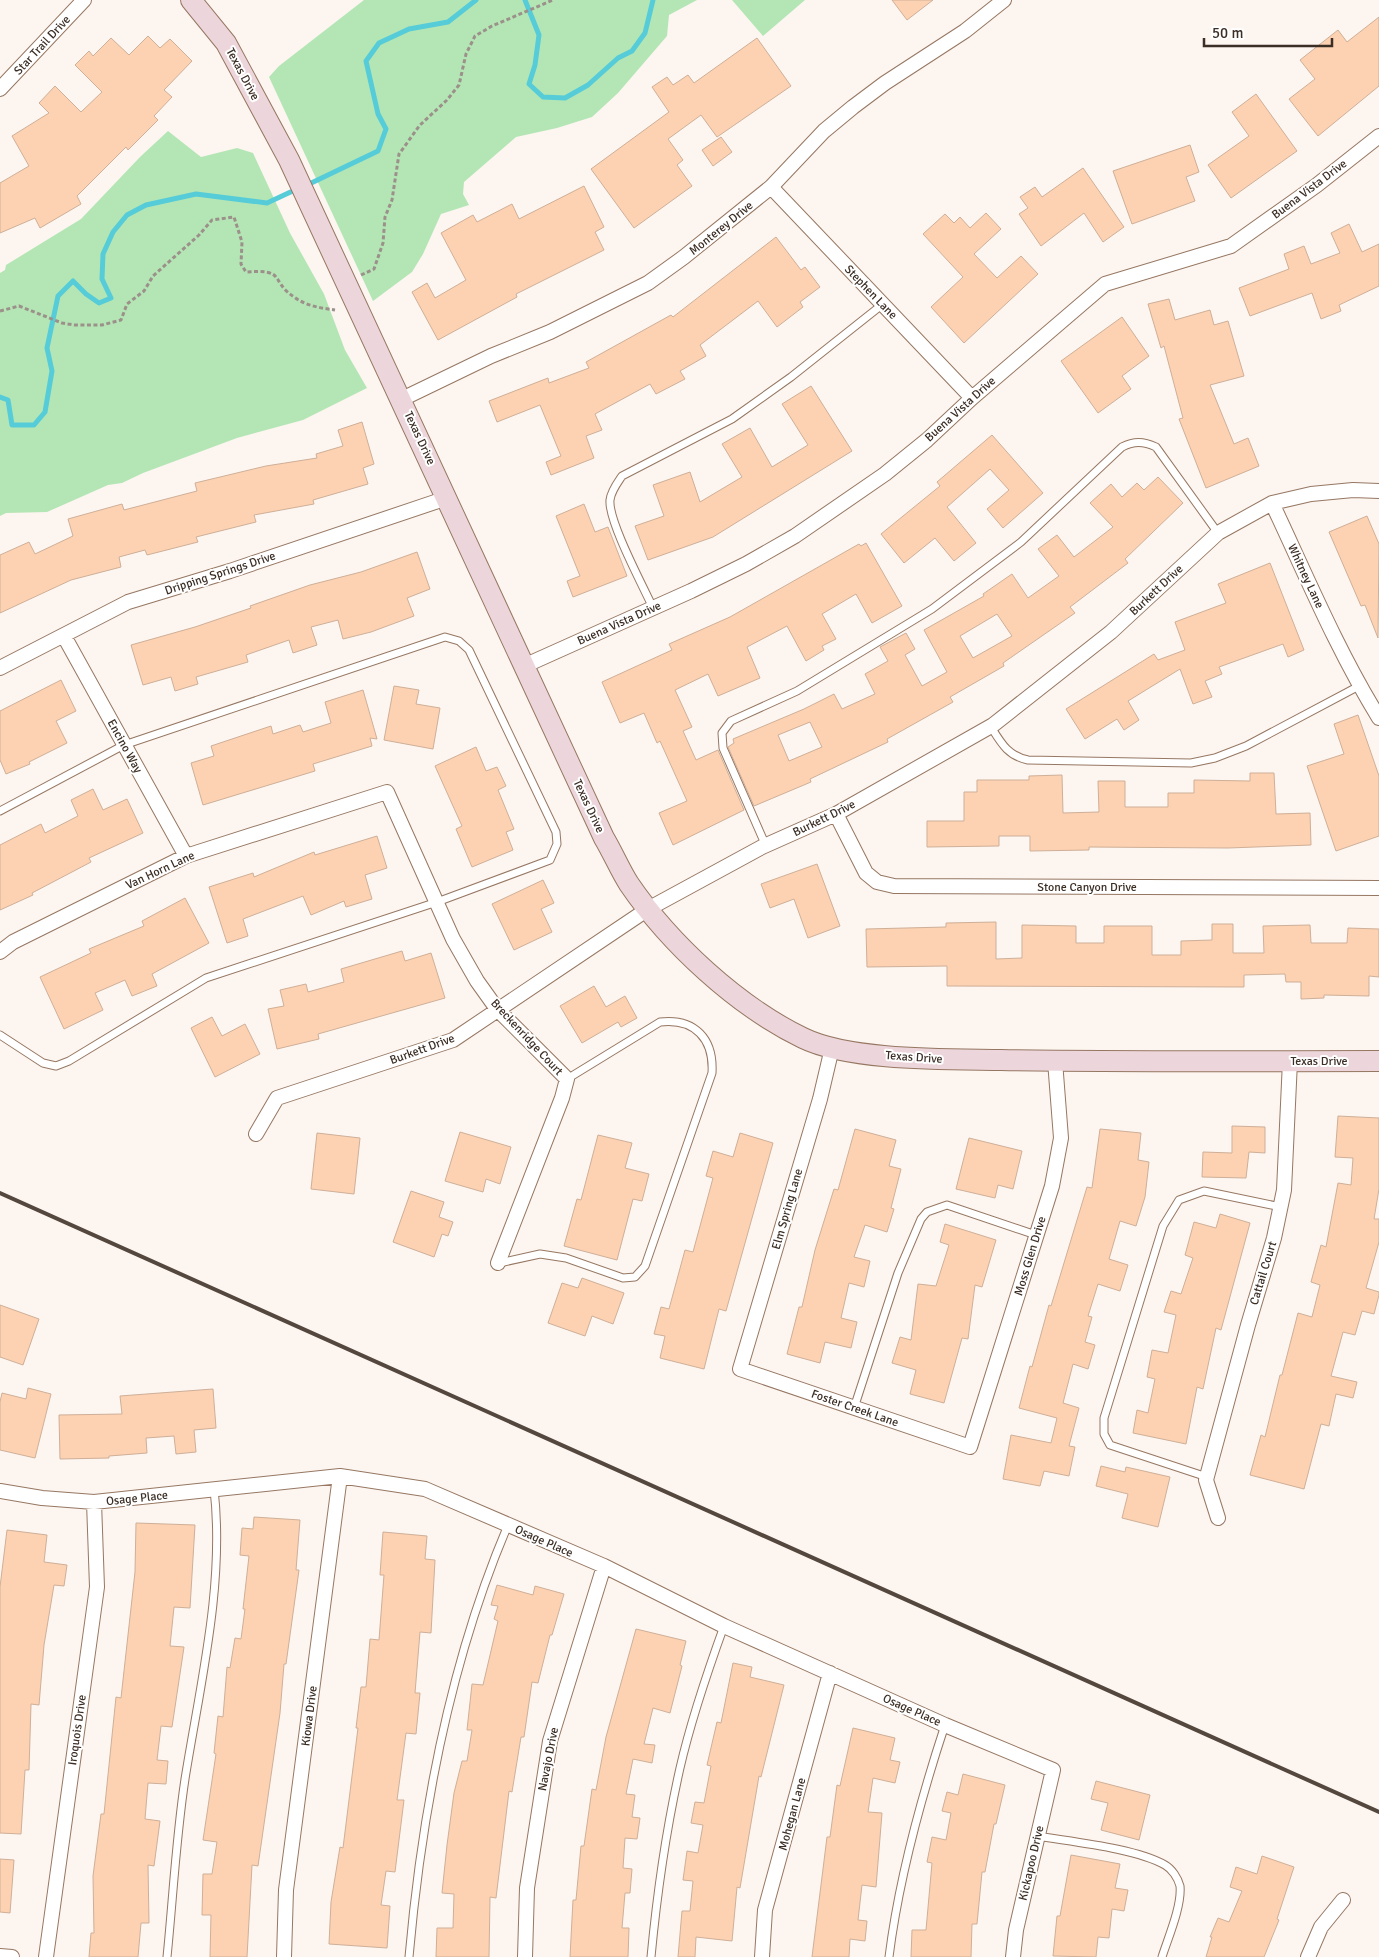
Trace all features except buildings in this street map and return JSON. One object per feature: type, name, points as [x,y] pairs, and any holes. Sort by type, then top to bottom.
[{"type":"street","name":"Star Trail Drive","points":[[0,89],[84,0]]},
{"type":"street","name":"Texas Drive","points":[[191,0],[226,43],[289,160],[526,665],[604,838],[629,883],[648,909],[679,944],[758,1012],[804,1038],[832,1048],[941,1059],[1379,1061]]},
{"type":"street","name":"Monterey Drive","points":[[402,399],[491,356],[550,332],[648,283],[684,258],[771,187],[824,131],[854,107],[885,83],[965,32],[1004,0]]},
{"type":"street","name":"Buena Vista Drive","points":[[526,665],[746,564],[795,536],[885,474],[927,440],[972,398],[1105,284],[1231,246],[1317,185],[1379,136]]},
{"type":"street","name":"Stephen Lane","points":[[771,187],[972,398]]},
{"type":"street","name":"Burkett Drive","points":[[256,1134],[277,1098],[453,1040],[648,909],[766,846],[836,814],[991,726],[1111,632],[1218,533],[1272,503],[1311,494],[1353,490],[1379,491]]},
{"type":"street","name":"Dripping Springs Drive","points":[[0,668],[128,602],[230,571],[447,498]]},
{"type":"street","name":"Whitney Lane","points":[[1272,503],[1340,648],[1359,686],[1379,718]]},
{"type":"street","name":"Encino Way","points":[[64,636],[186,856]]},
{"type":"street","name":"Van Horn Lane","points":[[0,952],[14,942],[186,856],[387,792]]},
{"type":"street","name":"Breckenridge Court","points":[[387,792],[453,939],[497,1009],[567,1079],[562,1098],[498,1263]]},
{"type":"street","name":"Stone Canyon Drive","points":[[836,814],[866,873],[877,882],[894,886],[1379,888]]},
{"type":"street","name":"Elm Spring Lane","points":[[740,1370],[820,1099],[832,1048]]},
{"type":"street","name":"Moss Glen Drive","points":[[970,1447],[1052,1186],[1062,1138],[1055,1061]]},
{"type":"street","name":"Cattail Court","points":[[1207,1479],[1281,1207],[1284,1190],[1290,1061]]},
{"type":"street","name":"Foster Creek Lane","points":[[740,1370],[970,1447]]},
{"type":"street","name":"Osage Place","points":[[0,1491],[42,1498],[94,1502],[340,1476],[425,1489],[604,1566],[724,1626],[946,1725],[1053,1770]]},
{"type":"street","name":"Kiowa Drive","points":[[284,1957],[286,1890],[340,1476]]},
{"type":"street","points":[[1207,1479],[1218,1518]]},
{"type":"street","name":"Iroquois Drive","points":[[46,1957],[98,1587],[94,1502]]},
{"type":"street","name":"Navajo Drive","points":[[525,1957],[527,1888],[550,1741],[604,1566]]},
{"type":"street","name":"Mohegan Lane","points":[[762,1957],[766,1910],[830,1673]]},
{"type":"street","name":"Kickapoo Drive","points":[[1013,1957],[1016,1930],[1053,1770]]},
{"type":"street","points":[[1308,1957],[1321,1927],[1343,1900]]},
{"type":"street","points":[[0,1956],[12,1957]]},
{"type":"lane","points":[[653,608],[614,519],[610,500],[622,476],[732,419],[791,377],[883,304]]},
{"type":"lane","points":[[766,846],[723,748],[722,733],[731,720],[796,691],[932,609],[1020,542],[1122,447],[1133,442],[1146,442],[1156,446],[1218,533]]},
{"type":"lane","points":[[0,811],[124,745],[445,637],[459,641],[469,650],[556,832],[557,844],[550,860],[437,902],[206,978],[69,1061],[56,1066],[43,1063],[0,1035]]},
{"type":"lane","points":[[991,726],[1002,746],[1010,754],[1023,759],[1191,763],[1239,750],[1359,686]]},
{"type":"lane","points":[[498,1263],[540,1254],[566,1258],[623,1278],[635,1277],[646,1266],[712,1073],[714,1056],[709,1042],[686,1023],[673,1020],[660,1022],[567,1079]]},
{"type":"lane","points":[[1207,1479],[1110,1445],[1104,1434],[1104,1418],[1163,1226],[1179,1200],[1204,1192],[1281,1207]]},
{"type":"lane","points":[[854,1408],[898,1273],[921,1219],[927,1212],[947,1205],[1036,1235]]},
{"type":"lane","points":[[167,1957],[185,1782],[215,1586],[216,1512],[214,1489]]},
{"type":"lane","points":[[409,1957],[416,1883],[438,1754],[468,1635],[486,1576],[508,1525]]},
{"type":"lane","points":[[652,1957],[664,1854],[680,1768],[702,1689],[724,1626]]},
{"type":"lane","points":[[889,1957],[905,1864],[926,1782],[946,1725]]},
{"type":"lane","points":[[1037,1836],[1126,1852],[1165,1865],[1175,1874],[1180,1886],[1180,1899],[1162,1957]]},
{"type":"path","points":[[361,275],[374,269],[383,243],[385,217],[392,200],[399,154],[420,125],[447,100],[459,85],[466,54],[475,36],[553,0]]},
{"type":"path","points":[[0,311],[18,306],[62,323],[102,325],[121,320],[127,304],[144,291],[153,276],[199,235],[212,220],[226,217],[234,217],[242,242],[241,264],[246,272],[269,271],[278,278],[292,297],[318,308],[335,310]]},
{"type":"green space","points":[[364,0],[697,0],[669,15],[667,36],[618,93],[592,117],[557,128],[516,137],[464,182],[463,194],[469,205],[441,214],[423,254],[412,272],[373,301],[269,77],[279,66]]},
{"type":"green space","points":[[732,0],[805,0],[763,36]]},
{"type":"green space","points":[[168,131],[201,157],[237,148],[253,153],[290,233],[324,294],[345,350],[367,388],[303,420],[237,438],[143,473],[122,483],[108,485],[47,512],[6,513],[0,516],[0,273],[5,270],[6,265],[81,219],[140,157]]},
{"type":"waterway","points":[[305,186],[378,151],[386,129],[378,114],[366,61],[379,43],[409,29],[448,22],[476,0]]},
{"type":"waterway","points":[[525,0],[539,35],[535,65],[529,84],[543,97],[565,98],[588,85],[618,58],[632,51],[645,33],[653,0]]},
{"type":"waterway","points":[[0,397],[8,400],[12,425],[34,425],[45,412],[52,371],[47,348],[58,296],[73,281],[86,294],[99,303],[111,298],[102,279],[103,254],[113,232],[127,215],[146,205],[196,194],[267,203],[297,189]]},
{"type":"railway","points":[[0,1193],[1379,1812]]}]
